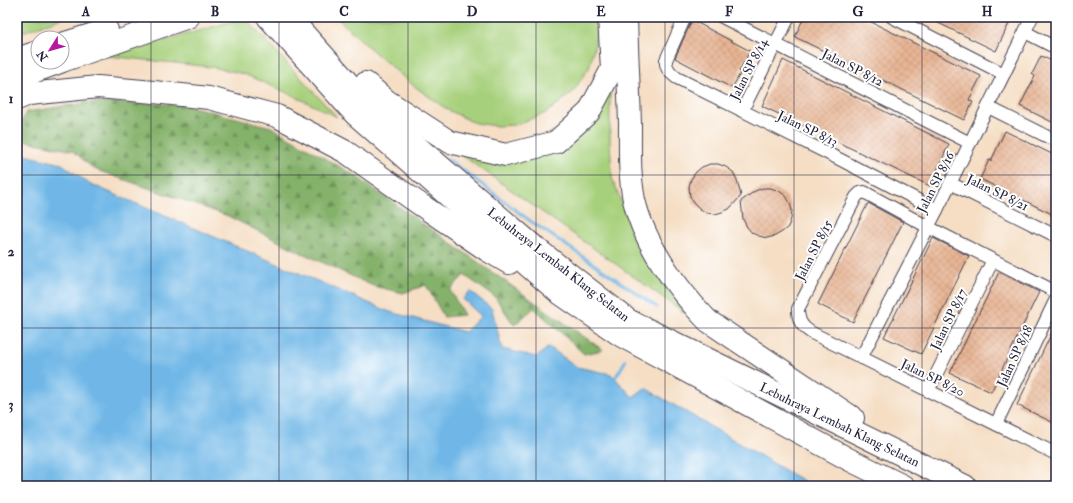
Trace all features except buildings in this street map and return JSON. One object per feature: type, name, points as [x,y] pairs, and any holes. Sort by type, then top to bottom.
[{"type":"highway","points":[[70,58],[122,32],[144,17]]},
{"type":"highway","points":[[70,42],[188,17]]},
{"type":"highway","name":"Lebuhraya Lembah Klang Selatan","points":[[268,17],[355,114],[558,292],[620,334],[850,460],[903,486]]},
{"type":"highway","points":[[290,19],[386,101],[450,142],[506,154],[556,142],[589,112],[612,69],[610,17]]},
{"type":"highway","points":[[626,17],[630,164],[634,200],[647,235],[665,269],[689,301],[708,321],[927,467]]},
{"type":"highway","name":"Lebuhraya Lembah Klang Selatan","points":[[290,19],[366,103],[536,249],[628,320],[965,486]]},
{"type":"highway","points":[[17,59],[30,55]]},
{"type":"highway","points":[[17,78],[39,70]]},
{"type":"highway","points":[[17,99],[29,94],[98,87],[209,98],[277,116],[346,152],[487,250],[558,292]]},
{"type":"street","name":"Jalan SP 8/13","points":[[685,17],[666,60],[668,70],[677,78],[937,210]]},
{"type":"street","name":"Jalan SP 8/12","points":[[722,17],[776,43],[970,143]]},
{"type":"street","name":"Jalan SP 8/14","points":[[742,111],[789,17]]},
{"type":"street","points":[[892,17],[1004,74]]},
{"type":"street","name":"Jalan SP 8/16","points":[[861,358],[937,210],[1032,17]]},
{"type":"street","points":[[1025,32],[1056,48]]},
{"type":"street","points":[[988,107],[1056,141]]},
{"type":"street","name":"Jalan SP 8/21","points":[[950,184],[1056,236]]},
{"type":"street","name":"Jalan SP 8/15","points":[[800,322],[798,309],[856,197],[860,193],[866,193],[928,227]]},
{"type":"street","points":[[928,227],[1056,292]]},
{"type":"street","name":"Jalan SP 8/17","points":[[928,391],[993,260]]},
{"type":"street","name":"Jalan SP 8/18","points":[[996,424],[1056,299]]},
{"type":"street","name":"Jalan SP 8/20","points":[[800,322],[808,331],[1056,454]]},
{"type":"green space","points":[[17,17],[65,17],[17,34]]},
{"type":"green space","points":[[336,17],[597,17],[596,40],[589,68],[572,93],[546,113],[515,125],[497,126],[475,123],[448,110],[414,86]]},
{"type":"green space","points":[[245,18],[337,117],[244,74],[212,67],[108,56]]},
{"type":"green space","points":[[610,89],[612,178],[638,244],[652,268],[685,313],[456,151],[558,146]]},
{"type":"green space","points":[[92,102],[186,105],[271,127],[351,173],[603,350],[584,354],[534,308],[514,325],[495,297],[464,275],[450,290],[464,315],[444,317],[426,285],[403,293],[373,286],[228,216],[94,169],[73,151],[17,139],[26,112]]},
{"type":"water","points":[[17,153],[62,164],[88,183],[390,312],[465,332],[481,316],[463,299],[470,291],[492,309],[502,349],[536,357],[549,347],[577,367],[611,374],[633,397],[645,388],[812,486],[17,486]]},
{"type":"waterway","points":[[448,159],[529,220],[657,307]]},
{"type":"waterway","points":[[615,378],[626,360]]}]
